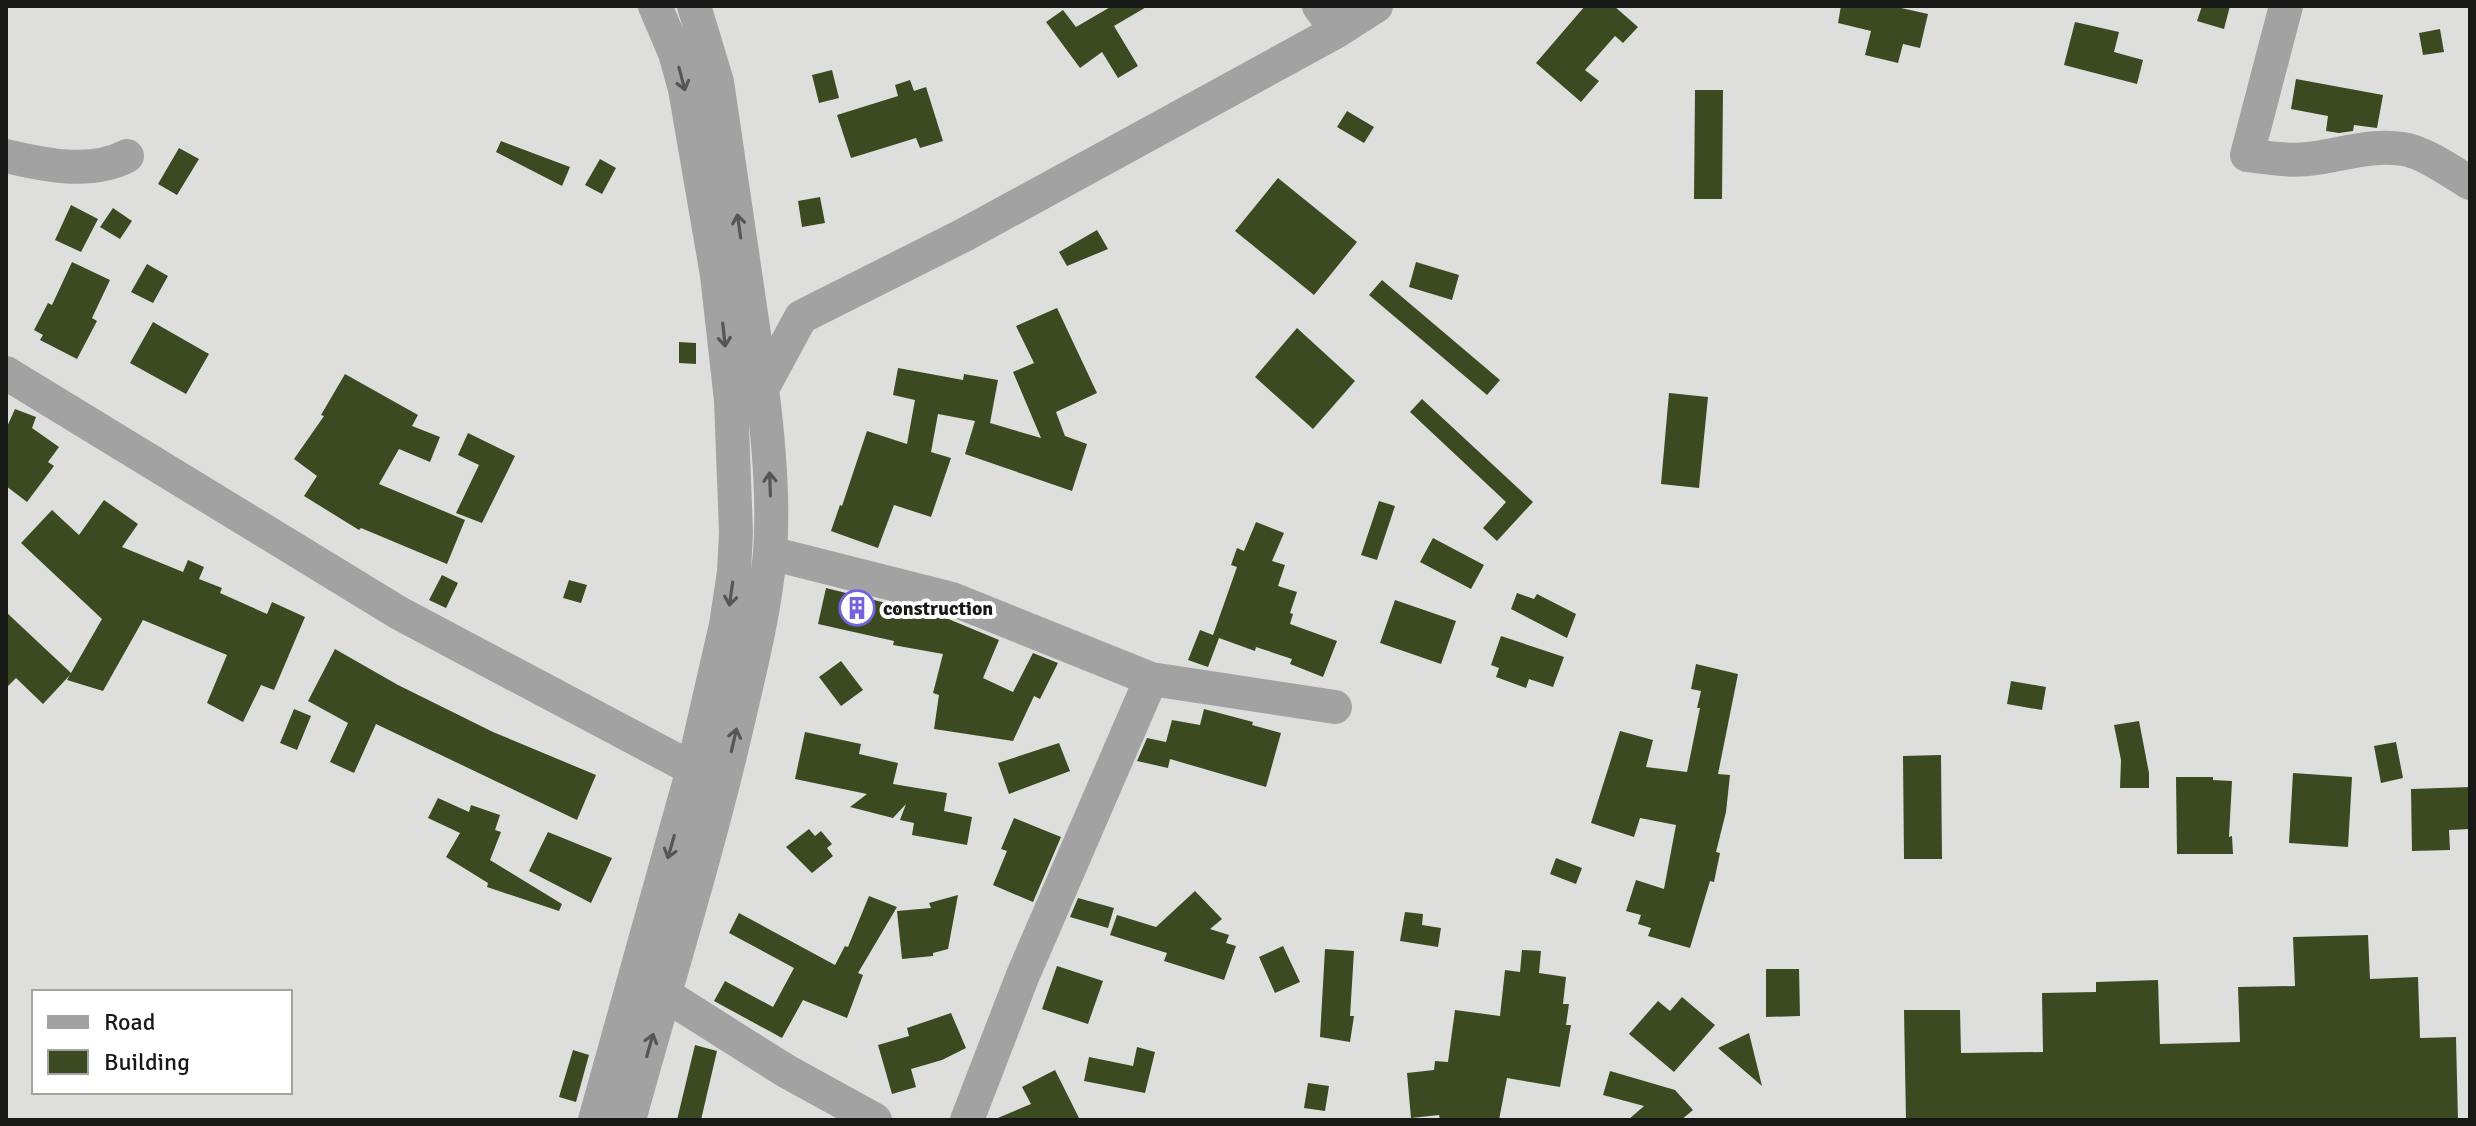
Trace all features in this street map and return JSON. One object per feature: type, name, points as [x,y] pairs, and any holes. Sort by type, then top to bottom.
[{"type":"street","points":[[629,1120],[664,994],[709,775],[734,572],[735,471],[731,400],[717,275],[685,89],[675,53],[655,6]]},
{"type":"street","points":[[595,1120],[760,625],[770,553],[771,490],[762,389],[717,82],[694,6]]},
{"type":"street","points":[[762,389],[801,317],[964,235],[1328,19],[1376,6]]},
{"type":"street","points":[[2286,6],[2247,155],[2313,159],[2358,149],[2404,149],[2441,165],[2470,183]]},
{"type":"street","points":[[6,156],[67,166],[91,166],[115,162],[127,156]]},
{"type":"street","points":[[748,291],[801,317]]},
{"type":"street","points":[[6,373],[399,613],[709,775]]},
{"type":"street","points":[[770,553],[952,599],[1151,679],[1335,707]]},
{"type":"street","points":[[967,1120],[1023,975],[1151,679]]},
{"type":"street","points":[[664,994],[786,1071],[875,1120]]},
{"type":"building","points":[[1112,6],[1148,6],[1114,26],[1138,66],[1118,78],[1102,52],[1080,68],[1046,22],[1063,10],[1076,27]]},
{"type":"building","points":[[1585,6],[1614,6],[1638,27],[1623,43],[1615,36],[1585,70],[1599,81],[1581,102],[1536,63]]},
{"type":"building","points":[[1841,6],[1892,6],[1928,14],[1920,48],[1903,44],[1898,63],[1865,55],[1871,31],[1838,23]]},
{"type":"building","points":[[2202,6],[2230,6],[2224,29],[2197,21]]},
{"type":"building","points":[[2075,22],[2119,32],[2114,52],[2143,60],[2137,84],[2064,65]]},
{"type":"building","points":[[2440,29],[2444,52],[2423,55],[2419,33]]},
{"type":"building","points":[[832,70],[839,98],[819,103],[812,75]]},
{"type":"building","points":[[2296,79],[2383,95],[2377,128],[2354,125],[2353,131],[2326,131],[2328,116],[2291,109]]},
{"type":"building","points":[[910,80],[914,91],[926,87],[943,141],[920,148],[916,138],[851,158],[837,115],[898,96],[895,85]]},
{"type":"building","points":[[1695,90],[1723,90],[1722,199],[1694,199]]},
{"type":"building","points":[[1347,111],[1374,127],[1364,143],[1337,127]]},
{"type":"building","points":[[501,141],[570,167],[562,186],[496,152]]},
{"type":"building","points":[[179,148],[199,159],[177,195],[158,184]]},
{"type":"building","points":[[600,159],[616,168],[602,194],[585,185]]},
{"type":"building","points":[[1278,178],[1357,242],[1314,295],[1235,231]]},
{"type":"building","points":[[820,197],[825,223],[802,227],[798,201]]},
{"type":"building","points":[[71,205],[98,219],[81,252],[55,240]]},
{"type":"building","points":[[113,208],[132,221],[120,239],[100,227]]},
{"type":"building","points":[[1097,230],[1108,249],[1067,266],[1059,252]]},
{"type":"building","points":[[72,262],[110,280],[92,318],[97,321],[77,359],[40,340],[43,335],[34,330],[48,303],[52,305]]},
{"type":"building","points":[[1416,262],[1459,275],[1452,300],[1409,287]]},
{"type":"building","points":[[147,264],[168,276],[153,303],[131,292]]},
{"type":"building","points":[[1382,280],[1500,380],[1487,395],[1369,295]]},
{"type":"building","points":[[1057,308],[1097,393],[1056,412],[1065,436],[1087,444],[1072,491],[965,454],[975,421],[938,414],[931,452],[951,458],[931,517],[894,505],[878,548],[831,531],[867,431],[907,444],[915,400],[893,395],[898,368],[963,380],[964,374],[998,380],[990,423],[1041,438],[1013,372],[1034,363],[1016,326]]},
{"type":"building","points":[[153,322],[209,354],[186,394],[130,363]]},
{"type":"building","points":[[1297,328],[1355,381],[1313,429],[1255,377]]},
{"type":"building","points":[[679,342],[696,343],[696,364],[679,363]]},
{"type":"building","points":[[345,374],[418,415],[412,426],[440,437],[430,462],[399,449],[379,484],[465,520],[447,564],[361,528],[359,530],[304,496],[317,476],[294,459],[324,416],[321,415]]},
{"type":"building","points":[[1669,393],[1708,397],[1699,488],[1661,484]]},
{"type":"building","points":[[1422,399],[1533,502],[1497,541],[1483,528],[1506,502],[1410,412]]},
{"type":"building","points":[[15,409],[36,417],[32,428],[59,447],[48,462],[54,466],[27,502],[6,486],[6,429]]},
{"type":"building","points":[[468,433],[515,456],[482,523],[456,513],[479,465],[458,455]]},
{"type":"building","points":[[104,500],[138,524],[122,547],[183,572],[188,560],[204,567],[199,579],[222,588],[220,593],[267,614],[272,602],[305,617],[274,690],[261,685],[243,722],[207,703],[227,655],[143,620],[103,691],[67,680],[70,675],[43,704],[16,678],[6,688],[6,612],[71,673],[102,619],[21,543],[52,510],[79,535]]},
{"type":"building","points":[[1379,501],[1395,506],[1377,560],[1361,555]]},
{"type":"building","points":[[1256,522],[1284,533],[1272,561],[1285,565],[1278,586],[1297,592],[1290,624],[1337,641],[1323,677],[1290,664],[1292,659],[1256,647],[1255,651],[1219,638],[1208,667],[1188,660],[1200,630],[1213,635],[1237,567],[1231,565],[1237,548],[1244,551]]},
{"type":"building","points":[[1433,538],[1484,565],[1471,589],[1420,562]]},
{"type":"building","points":[[442,575],[458,583],[446,608],[429,600]]},
{"type":"building","points":[[569,580],[587,585],[581,603],[563,598]]},
{"type":"building","points":[[826,588],[946,618],[999,640],[983,678],[1013,692],[1033,653],[1058,663],[1040,699],[1034,696],[1013,741],[934,729],[939,695],[933,693],[943,654],[893,645],[894,641],[818,624]]},
{"type":"building","points":[[1517,593],[1534,599],[1537,594],[1576,614],[1567,638],[1511,609]]},
{"type":"building","points":[[1395,600],[1456,621],[1441,664],[1380,643]]},
{"type":"building","points":[[1501,636],[1564,657],[1553,687],[1529,679],[1526,688],[1496,677],[1499,668],[1491,665]]},
{"type":"building","points":[[335,649],[398,685],[493,732],[596,775],[577,820],[376,724],[354,773],[330,762],[348,723],[308,701]]},
{"type":"building","points":[[841,661],[863,690],[841,706],[819,677]]},
{"type":"building","points":[[1696,664],[1738,674],[1718,774],[1730,775],[1726,812],[1716,852],[1720,853],[1714,882],[1710,881],[1690,948],[1648,936],[1651,928],[1638,924],[1641,915],[1626,911],[1636,880],[1664,889],[1676,825],[1640,818],[1634,837],[1591,823],[1620,731],[1653,740],[1646,767],[1687,772],[1700,708],[1697,708],[1701,691],[1691,689]]},
{"type":"building","points":[[2011,681],[2046,687],[2042,710],[2007,704]]},
{"type":"building","points":[[294,709],[311,716],[297,750],[280,743]]},
{"type":"building","points":[[1204,709],[1281,733],[1266,787],[1170,759],[1168,768],[1137,761],[1147,738],[1166,742],[1172,720],[1200,725]]},
{"type":"building","points":[[2139,721],[2149,788],[2120,788],[2121,760],[2114,725]]},
{"type":"building","points":[[805,732],[861,744],[859,754],[898,763],[893,784],[947,793],[944,811],[972,817],[967,845],[912,835],[914,823],[900,820],[906,804],[893,818],[850,807],[867,794],[795,779]]},
{"type":"building","points":[[2396,742],[2403,778],[2381,783],[2374,746]]},
{"type":"building","points":[[1059,743],[1070,771],[1009,794],[998,763]]},
{"type":"building","points":[[1941,755],[1942,859],[1904,859],[1903,756]]},
{"type":"building","points":[[2293,773],[2352,777],[2348,847],[2289,843]]},
{"type":"building","points":[[2176,777],[2213,777],[2213,780],[2232,781],[2229,837],[2232,836],[2233,854],[2177,854]]},
{"type":"building","points":[[2470,787],[2470,829],[2449,830],[2450,850],[2412,851],[2411,789]]},
{"type":"building","points":[[438,798],[469,812],[471,805],[500,815],[495,830],[501,832],[490,860],[562,904],[559,911],[487,887],[488,883],[446,857],[460,833],[428,818]]},
{"type":"building","points":[[1014,818],[1061,837],[1033,902],[993,885],[1007,851],[1001,849]]},
{"type":"building","points":[[809,829],[815,836],[821,831],[832,844],[827,848],[833,856],[812,873],[786,847]]},
{"type":"building","points":[[548,832],[612,858],[591,903],[529,871]]},
{"type":"building","points":[[1556,858],[1582,868],[1576,884],[1550,874]]},
{"type":"building","points":[[1195,891],[1222,919],[1210,929],[1229,935],[1226,943],[1236,946],[1224,980],[1164,961],[1167,953],[1110,935],[1117,915],[1156,927]]},
{"type":"building","points":[[958,895],[948,949],[933,953],[933,956],[902,959],[897,911],[931,908],[929,903]]},
{"type":"building","points":[[869,896],[897,907],[858,973],[863,975],[847,1018],[803,1000],[782,1038],[714,1001],[725,981],[773,1007],[794,968],[729,933],[739,913],[835,965],[845,946],[848,947]]},
{"type":"building","points":[[1078,898],[1114,908],[1108,928],[1070,917]]},
{"type":"building","points":[[1405,912],[1423,914],[1422,925],[1441,928],[1438,947],[1400,941]]},
{"type":"building","points":[[2368,935],[2370,979],[2418,977],[2420,1038],[2456,1037],[2458,1120],[1906,1120],[1904,1010],[1960,1010],[1961,1053],[2043,1052],[2042,993],[2096,992],[2096,982],[2158,980],[2160,1044],[2240,1042],[2238,987],[2295,986],[2293,937]]},
{"type":"building","points":[[1283,946],[1300,982],[1275,993],[1259,957]]},
{"type":"building","points":[[1325,949],[1354,951],[1350,1016],[1354,1016],[1350,1042],[1320,1037]]},
{"type":"building","points":[[1522,950],[1541,951],[1539,973],[1566,977],[1563,1004],[1569,1004],[1566,1025],[1571,1025],[1560,1087],[1507,1078],[1499,1120],[1440,1120],[1439,1115],[1411,1118],[1407,1073],[1434,1070],[1435,1061],[1448,1062],[1455,1010],[1500,1016],[1505,970],[1520,972]]},
{"type":"building","points":[[1057,966],[1103,981],[1088,1024],[1042,1009]]},
{"type":"building","points":[[1766,969],[1799,969],[1800,1016],[1766,1017]]},
{"type":"building","points":[[1682,997],[1715,1025],[1674,1072],[1629,1034],[1658,1001],[1670,1011]]},
{"type":"building","points":[[951,1013],[966,1048],[942,1060],[911,1069],[916,1087],[892,1094],[878,1045],[909,1036],[907,1028]]},
{"type":"building","points":[[1749,1033],[1762,1086],[1718,1048]]},
{"type":"building","points":[[695,1045],[717,1051],[701,1120],[677,1120]]},
{"type":"building","points":[[1137,1047],[1155,1052],[1145,1093],[1084,1081],[1089,1057],[1133,1066]]},
{"type":"building","points":[[573,1050],[589,1055],[576,1102],[559,1097]]},
{"type":"building","points":[[1055,1070],[1080,1120],[993,1120],[1031,1104],[1022,1087]]},
{"type":"building","points":[[1610,1071],[1675,1090],[1693,1110],[1681,1120],[1628,1120],[1644,1106],[1603,1095]]},
{"type":"building","points":[[1308,1083],[1329,1086],[1325,1111],[1304,1108]]},
{"type":"place","name":"construction","points":[[857,608]]}]
